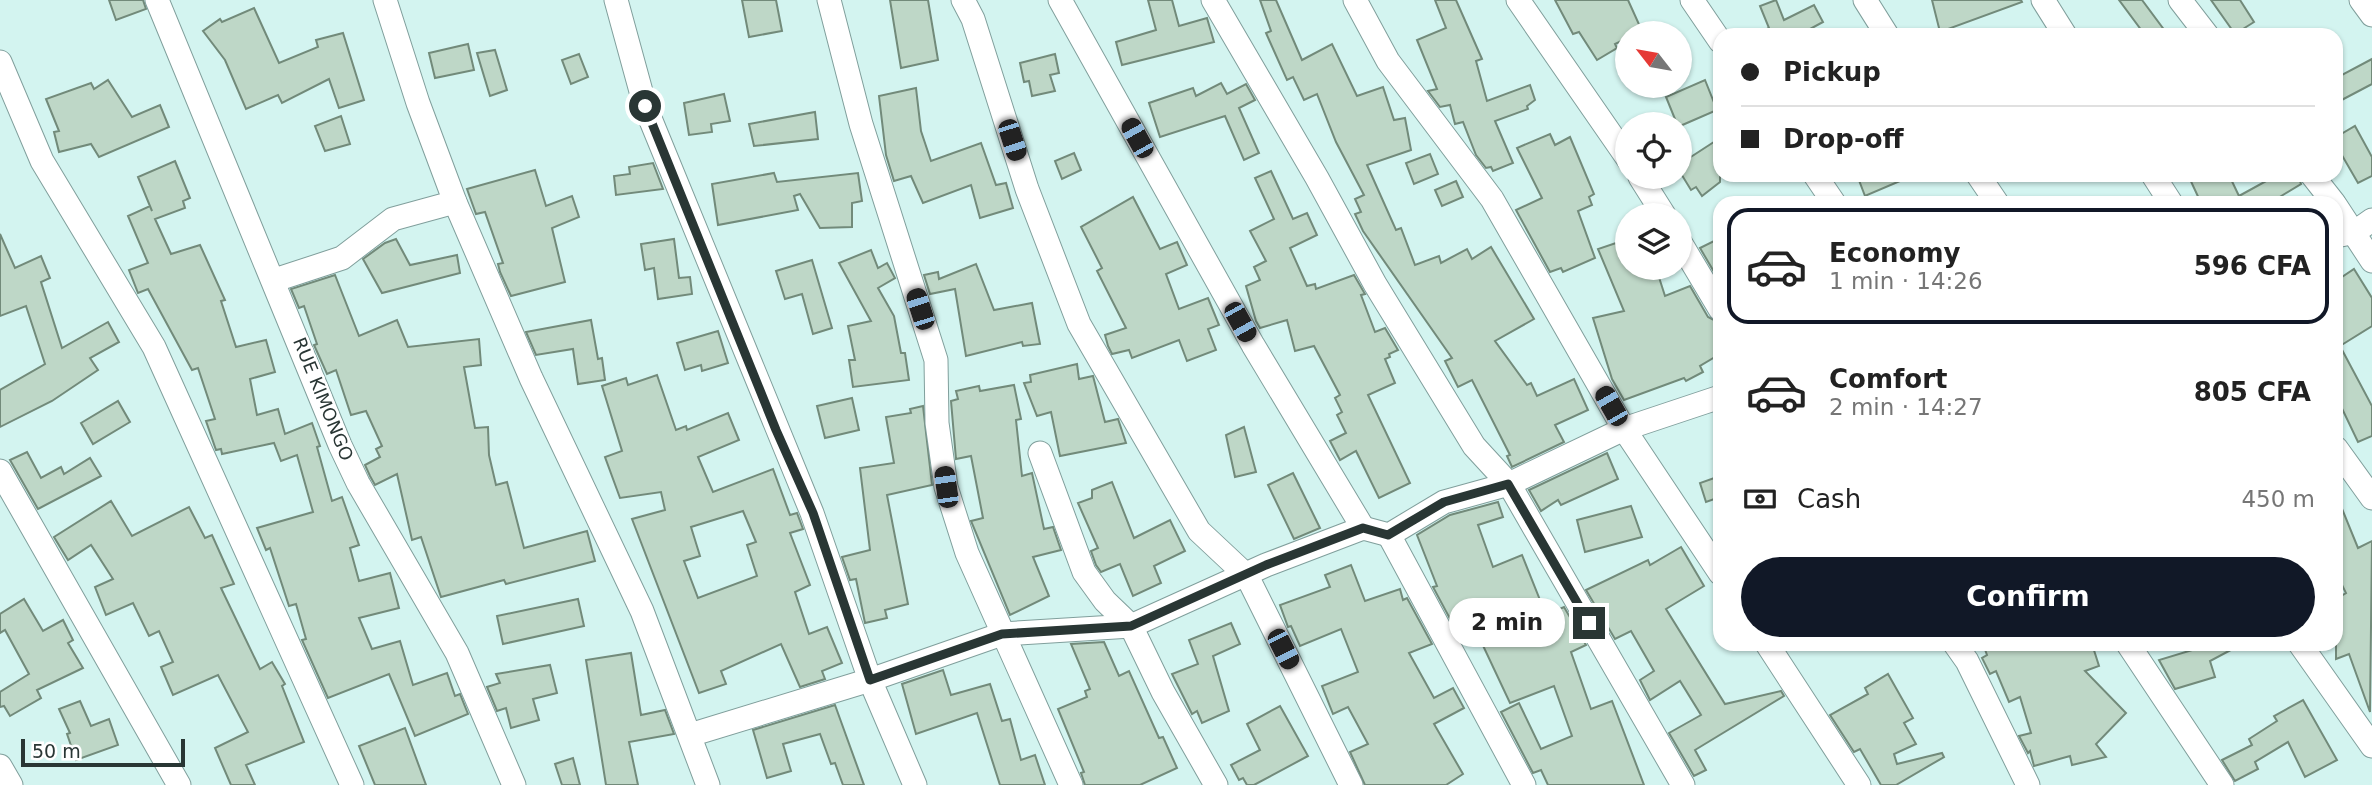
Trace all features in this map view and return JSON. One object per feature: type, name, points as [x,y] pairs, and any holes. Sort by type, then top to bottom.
[{"type":"street","name":"RUE KIMONGO","points":[[157,0],[275,280],[340,444],[358,483],[457,653],[514,785]]},
{"type":"street","points":[[385,0],[455,202],[531,378],[642,611],[708,785]]},
{"type":"street","points":[[616,0],[645,106],[776,430],[813,513],[870,680],[915,785]]},
{"type":"street","points":[[829,0],[861,124],[936,360],[937,423],[946,487],[967,553],[1071,785]]},
{"type":"street","points":[[963,0],[972,19],[1027,189],[1079,324],[1199,531],[1247,576],[1351,785]]},
{"type":"street","points":[[1060,0],[1253,345],[1363,528]]},
{"type":"street","points":[[1213,0],[1382,296],[1474,446],[1508,484],[1683,785]]},
{"type":"street","points":[[1355,0],[1388,61],[1492,199],[1624,429],[1713,562]]},
{"type":"street","points":[[1518,0],[1615,140]]},
{"type":"street","points":[[1692,0],[1713,31]]},
{"type":"street","points":[[1865,0],[1883,28]]},
{"type":"street","points":[[2043,0],[2061,28]]},
{"type":"street","points":[[2180,0],[2202,28]]},
{"type":"street","points":[[2361,0],[2372,15]]},
{"type":"street","points":[[0,62],[42,161],[154,348],[352,785]]},
{"type":"street","points":[[2317,182],[2328,196]]},
{"type":"street","points":[[275,280],[342,258],[393,219],[455,202]]},
{"type":"street","points":[[2343,215],[2355,229],[2372,261]]},
{"type":"street","points":[[1692,262],[1713,297]]},
{"type":"street","points":[[1388,535],[1444,502],[1508,484],[1624,429],[1713,399]]},
{"type":"street","points":[[1040,453],[1084,572],[1105,601],[1131,626],[1163,692],[1216,785]]},
{"type":"street","points":[[2343,458],[2372,498]]},
{"type":"street","points":[[0,471],[179,785]]},
{"type":"street","points":[[690,735],[870,680],[1002,634],[1131,626],[1363,528],[1388,535],[1524,785]]},
{"type":"street","points":[[1772,651],[1859,785]]},
{"type":"street","points":[[1960,651],[1968,662],[2028,785]]},
{"type":"street","points":[[2133,651],[2222,785]]},
{"type":"street","points":[[2305,651],[2372,746]]},
{"type":"street","points":[[0,766],[11,785]]},
{"type":"building","points":[[109,0],[143,0],[146,9],[116,20]]},
{"type":"building","points":[[742,0],[776,0],[782,31],[749,37]]},
{"type":"building","points":[[890,0],[928,0],[938,60],[901,68]]},
{"type":"building","points":[[1148,0],[1172,0],[1179,26],[1207,18],[1214,42],[1122,65],[1116,42],[1156,30]]},
{"type":"building","points":[[1260,0],[1276,0],[1302,60],[1332,44],[1357,96],[1383,87],[1394,120],[1405,118],[1411,150],[1367,165],[1396,230],[1401,228],[1415,265],[1439,256],[1441,263],[1467,249],[1472,259],[1491,247],[1534,319],[1495,341],[1527,385],[1531,383],[1537,396],[1574,379],[1588,410],[1555,425],[1564,442],[1512,467],[1507,456],[1510,455],[1472,380],[1458,387],[1445,361],[1452,358],[1363,231],[1355,214],[1361,212],[1355,199],[1364,195],[1336,142],[1317,94],[1304,100],[1293,77],[1287,80],[1266,33],[1271,31]]},
{"type":"building","points":[[1435,0],[1456,0],[1482,59],[1476,61],[1487,101],[1530,85],[1535,100],[1527,106],[1528,109],[1495,121],[1513,163],[1493,171],[1491,167],[1486,168],[1476,155],[1463,122],[1455,124],[1450,105],[1440,107],[1428,91],[1437,89],[1417,40],[1446,28]]},
{"type":"building","points":[[1555,0],[1628,0],[1637,21],[1615,21],[1615,49],[1597,60],[1579,32],[1573,34]]},
{"type":"building","points":[[1776,0],[1784,20],[1814,5],[1823,22],[1812,28],[1769,28],[1760,6]]},
{"type":"building","points":[[1932,0],[2022,2],[1951,28],[1939,28]]},
{"type":"building","points":[[2119,0],[2142,0],[2163,28],[2140,28]]},
{"type":"building","points":[[2211,0],[2240,0],[2254,22],[2244,28],[2231,28]]},
{"type":"building","points":[[254,8],[279,63],[318,47],[316,40],[343,33],[364,100],[339,108],[329,79],[282,103],[278,95],[246,109],[225,60],[203,31],[220,19],[222,22]]},
{"type":"building","points":[[468,44],[474,70],[435,78],[429,53]]},
{"type":"building","points":[[495,50],[507,90],[490,96],[477,53]]},
{"type":"building","points":[[579,54],[588,77],[571,84],[562,60]]},
{"type":"building","points":[[1055,54],[1059,73],[1050,75],[1055,91],[1032,96],[1029,81],[1024,82],[1020,63]]},
{"type":"building","points":[[2372,59],[2372,84],[2343,99],[2343,74]]},
{"type":"building","points":[[108,80],[132,117],[160,105],[169,127],[99,157],[91,144],[59,152],[54,132],[59,131],[46,99],[91,83],[94,89]]},
{"type":"building","points":[[1705,80],[1713,100],[1713,112],[1692,121],[1692,112],[1672,112],[1666,98],[1692,98],[1692,86]]},
{"type":"building","points":[[1221,83],[1227,94],[1246,84],[1255,100],[1239,108],[1259,153],[1244,160],[1225,116],[1160,137],[1149,103],[1193,88],[1196,96]]},
{"type":"building","points":[[916,88],[921,131],[931,161],[981,143],[996,185],[1006,183],[1013,208],[980,218],[971,185],[923,203],[911,176],[894,181],[886,155],[879,96]]},
{"type":"building","points":[[724,94],[730,121],[711,124],[712,132],[689,135],[684,103]]},
{"type":"building","points":[[815,112],[818,139],[754,146],[749,124]]},
{"type":"building","points":[[341,116],[350,144],[325,151],[315,126]]},
{"type":"building","points":[[2355,126],[2372,157],[2372,176],[2358,183],[2343,157],[2343,133]]},
{"type":"building","points":[[1550,134],[1555,145],[1570,137],[1594,194],[1589,197],[1592,205],[1578,211],[1595,258],[1563,272],[1561,268],[1550,272],[1516,210],[1542,198],[1517,148]]},
{"type":"building","points":[[1713,143],[1713,182],[1720,182],[1702,196],[1696,187],[1691,190],[1692,156]]},
{"type":"building","points":[[1074,153],[1081,170],[1062,179],[1055,161]]},
{"type":"building","points":[[1430,154],[1438,174],[1414,184],[1406,163]]},
{"type":"building","points":[[175,161],[190,198],[183,201],[185,208],[155,219],[171,254],[200,245],[225,300],[221,301],[236,347],[266,340],[275,372],[250,379],[257,415],[278,409],[285,434],[312,423],[332,501],[342,497],[359,545],[350,548],[359,581],[390,573],[399,608],[359,618],[372,649],[400,641],[413,685],[447,673],[455,696],[460,694],[468,714],[415,736],[389,674],[328,698],[302,640],[306,639],[296,604],[289,606],[270,548],[266,550],[257,528],[313,512],[297,455],[281,461],[274,443],[222,454],[221,449],[216,450],[206,421],[215,419],[198,368],[192,370],[148,289],[138,293],[129,270],[148,263],[128,216],[150,206],[138,177]]},
{"type":"building","points":[[653,163],[663,189],[616,195],[614,176],[630,174],[629,167]]},
{"type":"building","points":[[535,170],[546,206],[572,196],[579,217],[552,228],[565,282],[511,296],[500,272],[498,264],[503,263],[485,212],[476,214],[467,189]]},
{"type":"building","points":[[1271,171],[1293,219],[1307,213],[1317,235],[1290,248],[1307,286],[1315,284],[1316,289],[1354,275],[1365,294],[1361,295],[1375,332],[1385,328],[1398,350],[1385,359],[1395,383],[1368,395],[1410,483],[1379,498],[1356,451],[1340,460],[1330,441],[1346,433],[1337,415],[1342,412],[1335,398],[1340,395],[1314,346],[1295,351],[1287,320],[1260,328],[1256,321],[1246,286],[1260,280],[1254,267],[1266,261],[1250,231],[1274,219],[1255,178]]},
{"type":"building","points":[[774,173],[777,182],[858,173],[862,201],[852,203],[852,227],[820,228],[800,194],[794,196],[798,210],[718,225],[712,184]]},
{"type":"building","points":[[1456,181],[1463,197],[1442,206],[1435,190]]},
{"type":"building","points":[[1860,182],[1898,182],[1865,196]]},
{"type":"building","points":[[2191,182],[2232,182],[2239,196],[2198,196]]},
{"type":"building","points":[[2264,182],[2301,184],[2281,196],[2239,196]]},
{"type":"building","points":[[1133,197],[1160,249],[1177,242],[1187,265],[1166,274],[1179,309],[1208,298],[1219,325],[1208,329],[1216,350],[1187,361],[1179,340],[1132,358],[1129,350],[1112,354],[1105,335],[1126,328],[1097,271],[1102,268],[1081,227]]},
{"type":"building","points":[[0,234],[15,268],[41,256],[50,278],[41,282],[62,348],[108,322],[119,342],[90,358],[98,370],[52,401],[0,427],[0,390],[45,364],[26,306],[0,316]]},
{"type":"building","points":[[396,239],[410,265],[457,255],[460,273],[382,293],[363,259],[385,243]]},
{"type":"building","points":[[674,239],[679,278],[690,277],[692,294],[658,299],[654,268],[645,270],[641,244]]},
{"type":"building","points":[[1713,242],[1713,270],[1700,248]]},
{"type":"building","points":[[1615,243],[1615,280],[1660,280],[1665,296],[1690,286],[1708,317],[1713,320],[1713,358],[1700,366],[1703,372],[1686,381],[1684,378],[1624,400],[1612,379],[1593,318],[1624,311],[1598,249]]},
{"type":"building","points":[[871,250],[878,268],[887,263],[895,278],[878,288],[894,316],[901,353],[905,353],[909,380],[853,387],[849,360],[855,360],[848,326],[871,321],[839,263]]},
{"type":"building","points":[[812,260],[832,328],[813,334],[802,294],[785,299],[776,271]]},
{"type":"building","points":[[976,264],[994,310],[1032,303],[1040,344],[1023,346],[1022,342],[966,356],[955,289],[930,294],[924,275],[938,272],[939,279]]},
{"type":"building","points":[[2354,269],[2372,298],[2372,326],[2343,344],[2343,276]]},
{"type":"building","points":[[335,275],[359,336],[397,320],[408,347],[479,339],[481,365],[464,367],[475,428],[488,427],[489,455],[496,485],[507,482],[524,548],[587,531],[595,561],[506,584],[504,580],[441,597],[421,537],[412,540],[397,474],[375,485],[365,465],[380,457],[376,449],[382,446],[366,411],[351,415],[336,370],[327,374],[314,345],[317,344],[304,306],[299,308],[291,289]]},
{"type":"building","points":[[591,320],[605,380],[578,384],[573,349],[536,355],[526,332]]},
{"type":"building","points":[[718,331],[728,363],[702,371],[701,365],[685,370],[677,343]]},
{"type":"building","points":[[2343,352],[2372,406],[2372,436],[2358,442],[2343,411]]},
{"type":"building","points":[[1077,364],[1079,379],[1093,376],[1105,422],[1118,419],[1126,443],[1060,456],[1051,412],[1037,416],[1024,383],[1031,382],[1030,375]]},
{"type":"building","points":[[657,375],[676,430],[686,426],[687,430],[728,413],[739,440],[698,457],[713,492],[773,469],[790,515],[797,513],[803,529],[790,533],[810,585],[795,592],[809,634],[827,627],[842,663],[822,671],[825,679],[800,687],[781,644],[721,671],[726,684],[699,693],[632,519],[665,510],[661,492],[620,498],[605,457],[622,451],[602,386],[626,378],[628,385]],"holes":[[[743,511],[756,542],[747,545],[757,576],[698,598],[684,561],[700,556],[691,527]]]},
{"type":"building","points":[[1014,385],[1021,419],[1016,420],[1022,476],[1032,473],[1044,529],[1053,527],[1061,550],[1033,557],[1049,596],[1010,615],[971,521],[983,518],[971,456],[956,459],[951,401],[958,399],[956,391],[979,386],[980,391]]},
{"type":"building","points":[[852,398],[859,430],[825,438],[817,406]]},
{"type":"building","points":[[118,401],[130,422],[93,444],[81,423]]},
{"type":"building","points":[[923,406],[932,485],[887,495],[908,604],[885,610],[887,618],[865,623],[856,579],[850,580],[842,557],[870,550],[860,468],[894,463],[886,417],[911,413],[910,409]]},
{"type":"building","points":[[1244,427],[1256,472],[1235,477],[1226,435]]},
{"type":"building","points":[[27,452],[41,478],[61,467],[64,474],[90,458],[101,476],[38,509],[10,460]]},
{"type":"building","points":[[1607,453],[1618,479],[1561,505],[1558,500],[1541,511],[1529,490]]},
{"type":"building","points":[[1293,473],[1320,528],[1294,539],[1268,485]]},
{"type":"building","points":[[1713,478],[1713,500],[1706,502],[1700,483]]},
{"type":"building","points":[[1112,482],[1134,538],[1170,520],[1185,551],[1154,566],[1161,583],[1133,596],[1120,564],[1101,572],[1096,565],[1091,551],[1098,548],[1078,503],[1092,498],[1092,490]]},
{"type":"building","points":[[111,501],[132,536],[189,507],[205,538],[212,535],[234,584],[221,588],[260,669],[272,662],[285,684],[282,686],[304,742],[246,765],[255,785],[231,785],[215,748],[248,732],[218,675],[173,695],[161,667],[173,662],[159,631],[149,636],[133,603],[106,615],[95,587],[113,579],[91,545],[68,560],[54,537]]},
{"type":"building","points":[[1498,502],[1503,517],[1478,525],[1493,567],[1522,555],[1546,615],[1564,607],[1586,645],[1571,652],[1591,709],[1612,701],[1644,785],[1548,785],[1541,770],[1533,773],[1501,712],[1519,703],[1541,749],[1572,736],[1554,686],[1510,703],[1479,637],[1463,643],[1433,587],[1437,586],[1417,535],[1450,515]]},
{"type":"building","points":[[1631,506],[1642,537],[1585,552],[1577,520]]},
{"type":"building","points":[[2343,511],[2358,548],[2372,541],[2370,712],[2349,654],[2336,659],[2336,651],[2343,651],[2343,595],[2346,593],[2343,587]]},
{"type":"building","points":[[1681,547],[1704,586],[1666,609],[1725,704],[1781,691],[1784,696],[1695,750],[1706,770],[1694,776],[1669,733],[1701,715],[1680,681],[1650,700],[1640,680],[1654,671],[1631,631],[1615,639],[1586,590],[1648,560],[1650,565]]},
{"type":"building","points":[[1351,565],[1365,601],[1400,589],[1403,600],[1407,598],[1432,644],[1409,653],[1434,698],[1453,688],[1464,708],[1434,724],[1463,774],[1446,785],[1365,785],[1350,752],[1368,744],[1348,707],[1333,714],[1322,686],[1358,672],[1341,629],[1300,646],[1291,626],[1288,627],[1280,605],[1330,587],[1325,575]]},
{"type":"building","points":[[24,599],[43,631],[63,620],[73,640],[68,643],[83,668],[37,690],[41,698],[10,716],[4,706],[0,707],[0,692],[29,674],[5,630],[0,633],[0,614]]},
{"type":"building","points":[[578,599],[584,626],[503,644],[497,616]]},
{"type":"building","points":[[1231,623],[1240,644],[1213,656],[1229,711],[1202,723],[1197,711],[1192,714],[1172,674],[1198,664],[1189,640]]},
{"type":"building","points":[[1104,642],[1119,676],[1129,671],[1159,738],[1163,737],[1177,768],[1140,785],[1085,785],[1081,773],[1084,772],[1058,709],[1087,697],[1085,691],[1090,689],[1071,644]]},
{"type":"building","points":[[1986,651],[2094,651],[2099,666],[2085,671],[2126,713],[2096,744],[2106,757],[2072,765],[2070,756],[2034,766],[2030,751],[2028,753],[2019,736],[2031,733],[2020,697],[2009,702],[1996,671],[1990,674],[1982,658],[1987,655]]},
{"type":"building","points":[[2189,651],[2229,651],[2210,661],[2215,677],[2175,689],[2159,660]]},
{"type":"building","points":[[631,653],[641,715],[665,710],[674,734],[629,742],[638,785],[606,785],[586,660]]},
{"type":"building","points":[[550,665],[557,693],[533,699],[539,720],[511,728],[506,708],[497,711],[487,687],[500,683],[496,674]]},
{"type":"building","points":[[943,670],[951,695],[990,684],[1002,721],[1010,719],[1021,760],[1035,755],[1045,785],[1000,785],[977,713],[916,734],[902,684]]},
{"type":"building","points":[[1888,674],[1913,718],[1904,723],[1916,744],[1894,754],[1897,764],[1942,753],[1944,757],[1896,785],[1881,785],[1860,749],[1854,752],[1830,715],[1868,694],[1865,688]]},
{"type":"building","points":[[2303,700],[2337,760],[2305,777],[2288,742],[2255,762],[2258,769],[2235,781],[2222,760],[2252,745],[2249,739],[2277,721],[2274,716]]},
{"type":"building","points":[[80,701],[91,726],[109,719],[118,745],[76,760],[67,734],[70,733],[59,709]]},
{"type":"building","points":[[835,705],[864,785],[843,785],[835,763],[831,764],[820,734],[783,744],[791,771],[767,778],[753,730]]},
{"type":"building","points":[[1280,706],[1308,756],[1254,785],[1247,785],[1243,778],[1239,780],[1231,765],[1260,750],[1247,724]]},
{"type":"building","points":[[405,728],[426,785],[375,785],[359,746]]},
{"type":"building","points":[[573,758],[580,785],[562,785],[555,764]]},
{"type":"route","points":[[645,106],[776,430],[813,513],[870,680],[1002,634],[1131,626],[1247,576],[1266,565],[1363,528],[1388,535],[1444,502],[1508,484],[1589,623]]}]
